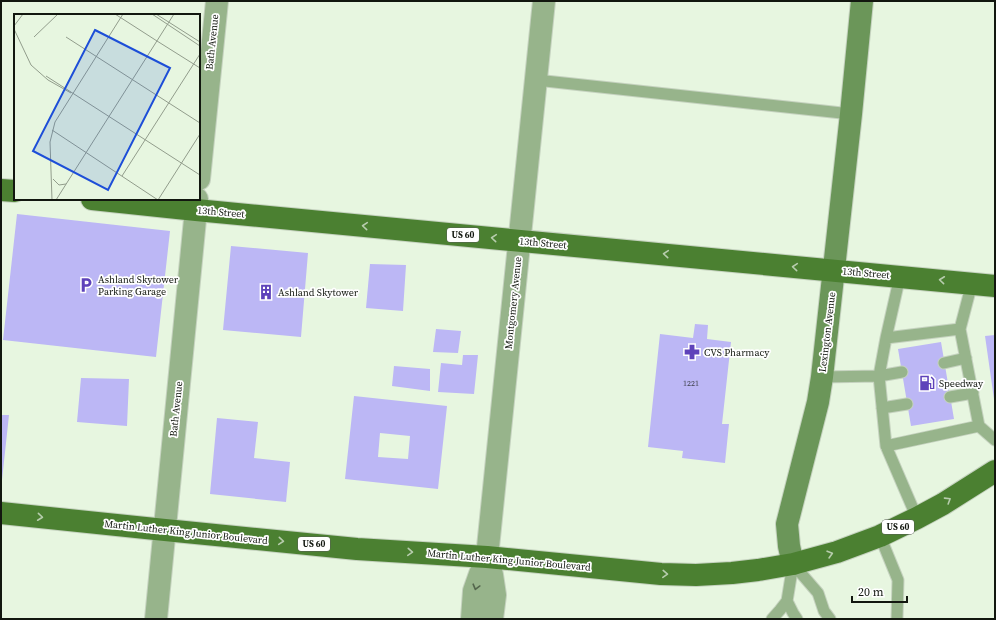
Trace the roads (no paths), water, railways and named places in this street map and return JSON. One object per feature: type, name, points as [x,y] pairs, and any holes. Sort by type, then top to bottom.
[{"type":"main road","points":[[1,190],[14,191]]},
{"type":"main road","name":"13th Street","points":[[113,200],[196,204],[520,241],[995,286]]},
{"type":"main road","name":"Martin Luther King Junior Boulevard","points":[[1,513],[357,549],[487,557],[662,574],[696,575],[751,571],[793,564],[837,552],[880,536],[917,518],[995,471]]},
{"type":"street","name":"Bath Avenue","points":[[200,169],[216,1]]},
{"type":"street","name":"Montgomery Avenue","points":[[472,619],[474,591],[487,557],[544,1]]},
{"type":"street","name":"Lexington Avenue","points":[[793,564],[789,546],[787,524],[818,402],[822,377],[862,1]]},
{"type":"street","name":"Bath Avenue","points":[[156,619],[196,204]]},
{"type":"street","name":"Montgomery Avenue","points":[[487,557],[495,595],[492,619]]},
{"type":"lane","points":[[536,80],[851,114]]},
{"type":"lane","points":[[900,276],[879,376],[886,446],[917,518]]},
{"type":"lane","points":[[972,283],[960,329],[979,426],[995,440]]},
{"type":"lane","points":[[886,338],[960,329]]},
{"type":"lane","points":[[944,363],[966,358]]},
{"type":"lane","points":[[822,377],[879,376],[902,372]]},
{"type":"lane","points":[[950,397],[973,393]]},
{"type":"lane","points":[[882,408],[907,404]]},
{"type":"lane","points":[[886,446],[979,426]]},
{"type":"lane","points":[[880,536],[898,580],[897,619]]},
{"type":"lane","points":[[793,564],[788,600],[797,619]]},
{"type":"lane","points":[[793,564],[818,593],[824,611],[830,619]]},
{"type":"lane","points":[[772,619],[788,600]]},
{"type":"place","name":"Ashland Skytower Parking Garage","points":[[86,285]]},
{"type":"place","name":"Ashland Skytower","points":[[266,292]]},
{"type":"place","name":"CVS Pharmacy","points":[[692,352]]},
{"type":"place","name":"Speedway","points":[[927,383]]}]
